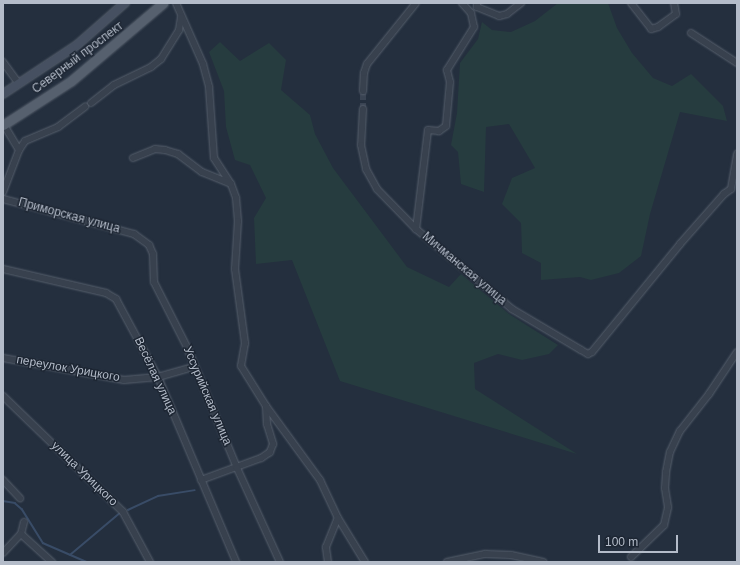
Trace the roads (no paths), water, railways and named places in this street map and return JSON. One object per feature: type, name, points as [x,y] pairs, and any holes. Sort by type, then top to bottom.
[{"type":"main road","name":"Северный проспект","points":[[4,125],[71,81],[163,3]]},
{"type":"street","points":[[3,94],[77,45],[125,3]]},
{"type":"street","points":[[176,3],[203,64],[209,87],[214,158],[231,184],[238,213],[236,269],[245,343],[241,366],[266,406],[320,480],[338,518],[365,562]]},
{"type":"street","points":[[364,91],[364,73],[367,64],[416,3]]},
{"type":"street","name":"Мичманская улица","points":[[462,3],[471,13],[474,27],[447,70],[450,82],[446,126],[439,131],[428,130],[416,229],[512,309],[588,354],[680,244],[724,194],[732,189],[737,154]]},
{"type":"street","points":[[478,3],[477,7],[499,16],[507,14],[521,3]]},
{"type":"street","points":[[631,3],[651,29],[658,27],[676,14],[674,3]]},
{"type":"street","points":[[91,103],[114,86],[161,59],[179,30],[181,16]]},
{"type":"street","points":[[691,32],[737,63]]},
{"type":"street","points":[[3,62],[19,84]]},
{"type":"street","points":[[3,192],[25,141],[58,127],[85,107]]},
{"type":"street","points":[[363,109],[360,145],[366,169],[377,189],[416,229]]},
{"type":"street","points":[[4,125],[20,150]]},
{"type":"street","points":[[133,158],[154,149],[165,150],[178,154],[202,172],[231,184]]},
{"type":"street","name":"Приморская улица","points":[[3,198],[134,234]]},
{"type":"street","name":"Уссурийская улица","points":[[134,234],[143,239],[153,254],[154,282],[187,346],[194,367],[237,468],[280,562]]},
{"type":"street","name":"Весёлая улица","points":[[3,269],[106,293],[116,299],[158,377],[236,562]]},
{"type":"street","points":[[631,557],[664,525],[668,507],[665,488],[666,472],[670,452],[680,431],[709,394],[737,352]]},
{"type":"street","name":"переулок Урицкого","points":[[3,358],[104,378],[135,380],[158,377],[194,367]]},
{"type":"street","name":"улица Урицкого","points":[[3,396],[123,512],[150,562]]},
{"type":"street","points":[[201,480],[261,458],[272,449],[266,419],[266,406]]},
{"type":"street","points":[[3,480],[20,498]]},
{"type":"street","points":[[328,562],[326,547],[338,518]]},
{"type":"street","points":[[3,553],[21,534],[24,522]]},
{"type":"street","points":[[21,534],[52,562]]},
{"type":"street","points":[[447,562],[485,554],[511,554],[543,562]]},
{"type":"waterway","points":[[128,510],[158,496],[195,490]]},
{"type":"waterway","points":[[3,501],[15,503],[22,509],[43,543],[87,562]]},
{"type":"waterway","points":[[70,555],[120,513]]},
{"type":"tunnel","points":[[363,91],[363,109]]}]
